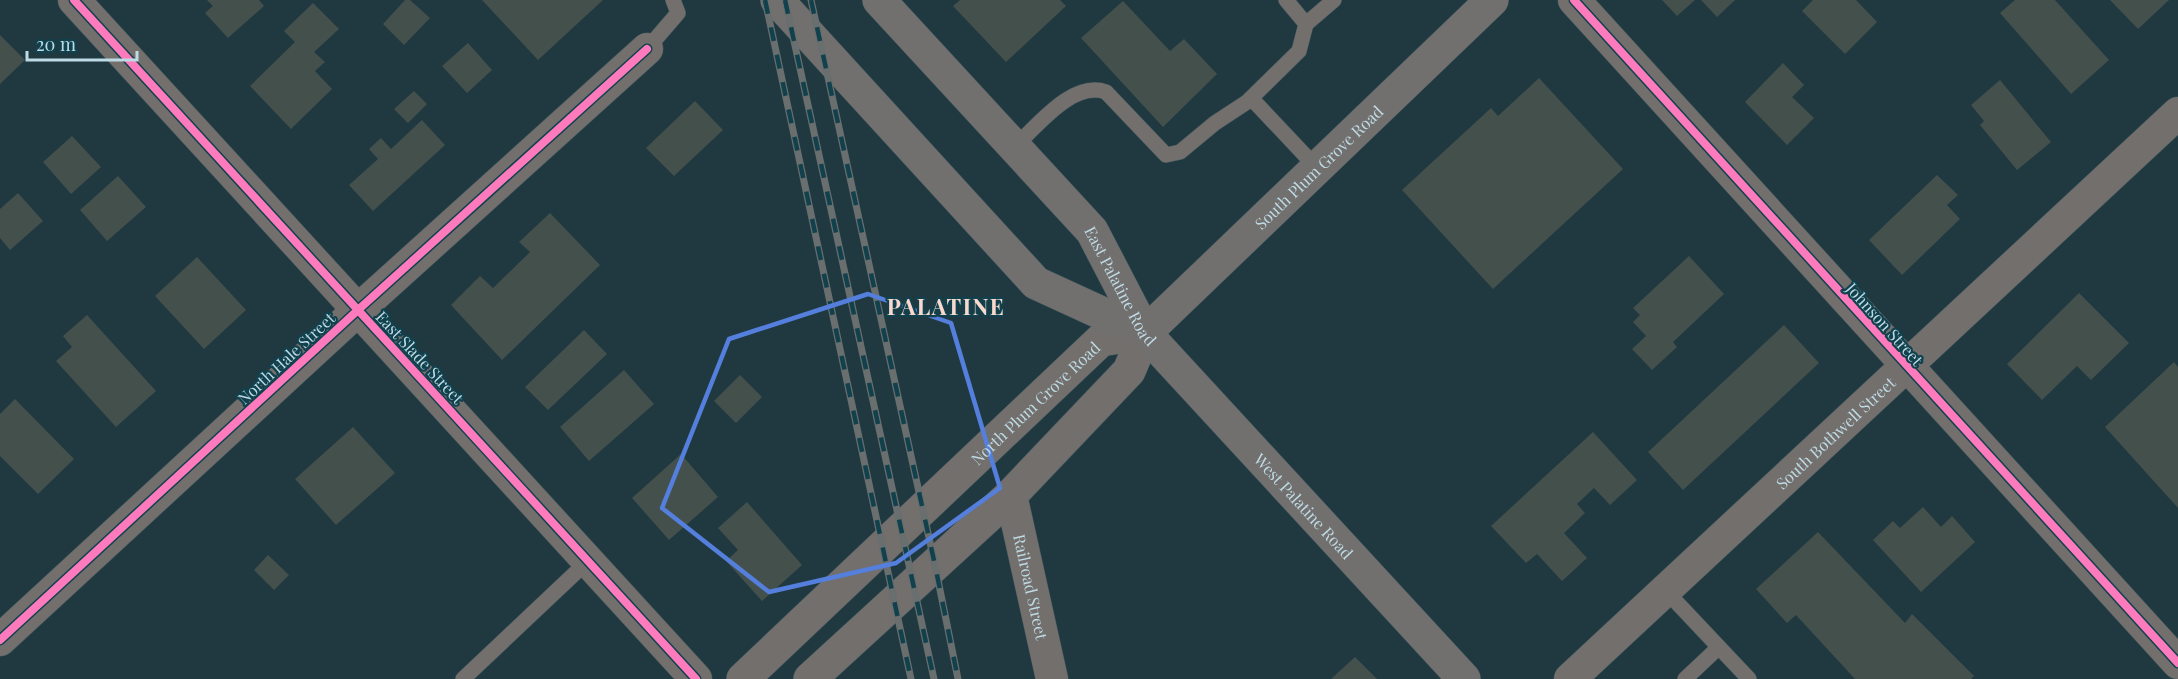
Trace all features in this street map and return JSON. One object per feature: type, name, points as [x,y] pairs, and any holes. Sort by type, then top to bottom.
[{"type":"main road","name":"East Palatine Road","points":[[777,0],[1036,283],[1145,333]]},
{"type":"main road","name":"East Palatine Road","points":[[879,0],[1092,231],[1145,333]]},
{"type":"main road","name":"South Plum Grove Road","points":[[1145,333],[1492,0]]},
{"type":"main road","name":"West Palatine Road","points":[[1145,333],[1464,679]]},
{"type":"street","name":"East Slade Street","points":[[74,0],[696,679]]},
{"type":"street","name":"Johnson Street","points":[[1574,0],[2178,663]]},
{"type":"street","name":"North Hale Street","points":[[0,640],[358,310],[647,49]]},
{"type":"street","name":"South Bothwell Street","points":[[1570,679],[2178,113]]},
{"type":"street","points":[[810,679],[1011,495],[1129,371],[1145,333]]},
{"type":"street","name":"North Plum Grove Road","points":[[743,679],[1101,340],[1145,333]]},
{"type":"street","name":"Railroad Street","points":[[1011,495],[1052,679]]},
{"type":"lane","points":[[647,49],[678,14],[673,0]]},
{"type":"lane","points":[[1286,0],[1306,24]]},
{"type":"lane","points":[[1014,147],[1069,97],[1085,89],[1106,92],[1166,155],[1180,152],[1251,98],[1299,51],[1306,24],[1334,0]]},
{"type":"lane","points":[[1251,98],[1317,168]]},
{"type":"lane","points":[[463,679],[588,561]]},
{"type":"lane","points":[[1665,590],[1749,679]]},
{"type":"lane","points":[[1685,679],[1719,647]]},
{"type":"highlighted area","points":[[868,294],[951,323],[1000,488],[896,563],[769,592],[662,508],[729,339]]},
{"type":"building","points":[[207,0],[259,0],[264,6],[228,38],[205,13],[213,6]]},
{"type":"building","points":[[405,0],[410,0],[430,18],[404,45],[383,24]]},
{"type":"building","points":[[482,0],[603,0],[538,60]]},
{"type":"building","points":[[960,0],[1060,0],[1066,6],[1006,62],[953,6]]},
{"type":"building","points":[[1662,0],[1695,0],[1677,16]]},
{"type":"building","points":[[1701,0],[1735,0],[1717,17]]},
{"type":"building","points":[[1813,0],[1856,0],[1877,22],[1845,54],[1802,11]]},
{"type":"building","points":[[2015,0],[2055,0],[2109,60],[2071,94],[2000,13]]},
{"type":"building","points":[[2110,0],[2169,0],[2138,29]]},
{"type":"building","points":[[1123,1],[1170,51],[1184,39],[1217,74],[1163,127],[1081,38]]},
{"type":"building","points":[[313,3],[339,29],[314,52],[325,62],[315,71],[332,89],[291,129],[250,86],[295,42],[284,31]]},
{"type":"building","points":[[0,35],[25,60],[0,84]]},
{"type":"building","points":[[468,43],[492,70],[467,93],[442,66]]},
{"type":"building","points":[[1783,63],[1804,85],[1792,97],[1814,118],[1787,145],[1745,102]]},
{"type":"building","points":[[1539,78],[1623,169],[1493,289],[1402,190],[1491,108],[1498,116]]},
{"type":"building","points":[[2000,80],[2051,142],[2017,170],[1980,125],[1984,121],[1971,105]]},
{"type":"building","points":[[414,91],[427,104],[408,123],[394,109]]},
{"type":"building","points":[[695,101],[723,130],[674,176],[646,148]]},
{"type":"building","points":[[422,120],[445,145],[373,211],[349,185],[378,159],[369,149],[381,138],[391,149]]},
{"type":"building","points":[[72,136],[101,167],[71,194],[43,162]]},
{"type":"building","points":[[1937,175],[1958,195],[1947,205],[1960,219],[1902,275],[1869,240]]},
{"type":"building","points":[[118,176],[146,207],[107,241],[80,210]]},
{"type":"building","points":[[18,193],[43,221],[10,250],[0,238],[0,209]]},
{"type":"building","points":[[550,213],[600,265],[502,360],[451,305],[480,276],[493,288],[530,252],[519,242]]},
{"type":"building","points":[[1689,256],[1724,294],[1673,342],[1677,347],[1652,370],[1632,349],[1646,336],[1633,322],[1640,315],[1633,308]]},
{"type":"building","points":[[197,257],[246,310],[204,349],[155,296]]},
{"type":"building","points":[[2079,293],[2129,343],[2091,380],[2077,366],[2042,400],[2007,364]]},
{"type":"building","points":[[87,315],[156,391],[116,427],[56,361],[72,347],[63,336]]},
{"type":"building","points":[[1784,325],[1819,363],[1683,490],[1648,452]]},
{"type":"building","points":[[584,330],[607,354],[548,410],[525,387]]},
{"type":"building","points":[[2174,362],[2178,367],[2178,508],[2105,427]]},
{"type":"building","points":[[624,370],[654,404],[589,461],[560,427]]},
{"type":"building","points":[[740,375],[762,397],[736,423],[714,401]]},
{"type":"building","points":[[15,399],[74,459],[38,494],[0,456],[0,414]]},
{"type":"building","points":[[353,427],[395,473],[336,525],[295,479]]},
{"type":"building","points":[[1593,432],[1637,480],[1610,505],[1594,488],[1577,504],[1585,513],[1564,533],[1587,558],[1562,581],[1537,554],[1526,563],[1491,526]]},
{"type":"building","points":[[681,454],[718,497],[669,540],[632,498]]},
{"type":"building","points":[[747,502],[802,565],[762,601],[726,561],[738,550],[718,528]]},
{"type":"building","points":[[1923,507],[1941,527],[1952,516],[1975,542],[1921,592],[1873,540],[1893,521],[1900,528]]},
{"type":"building","points":[[1818,532],[1905,623],[1912,614],[1974,676],[1971,679],[1855,679],[1796,615],[1787,623],[1756,589]]},
{"type":"building","points":[[268,555],[289,575],[274,590],[254,570]]},
{"type":"building","points":[[1355,657],[1377,679],[1331,679]]},
{"type":"railway","points":[[765,0],[911,679]]},
{"type":"railway","points":[[785,0],[934,679]]},
{"type":"railway","points":[[811,0],[958,679]]},
{"type":"cycle path","points":[[74,0],[696,679]]},
{"type":"cycle path","points":[[1574,0],[2178,663]]},
{"type":"cycle path","points":[[0,640],[358,310],[647,49]]},
{"type":"district","name":"PALATINE","points":[[946,306]]}]
